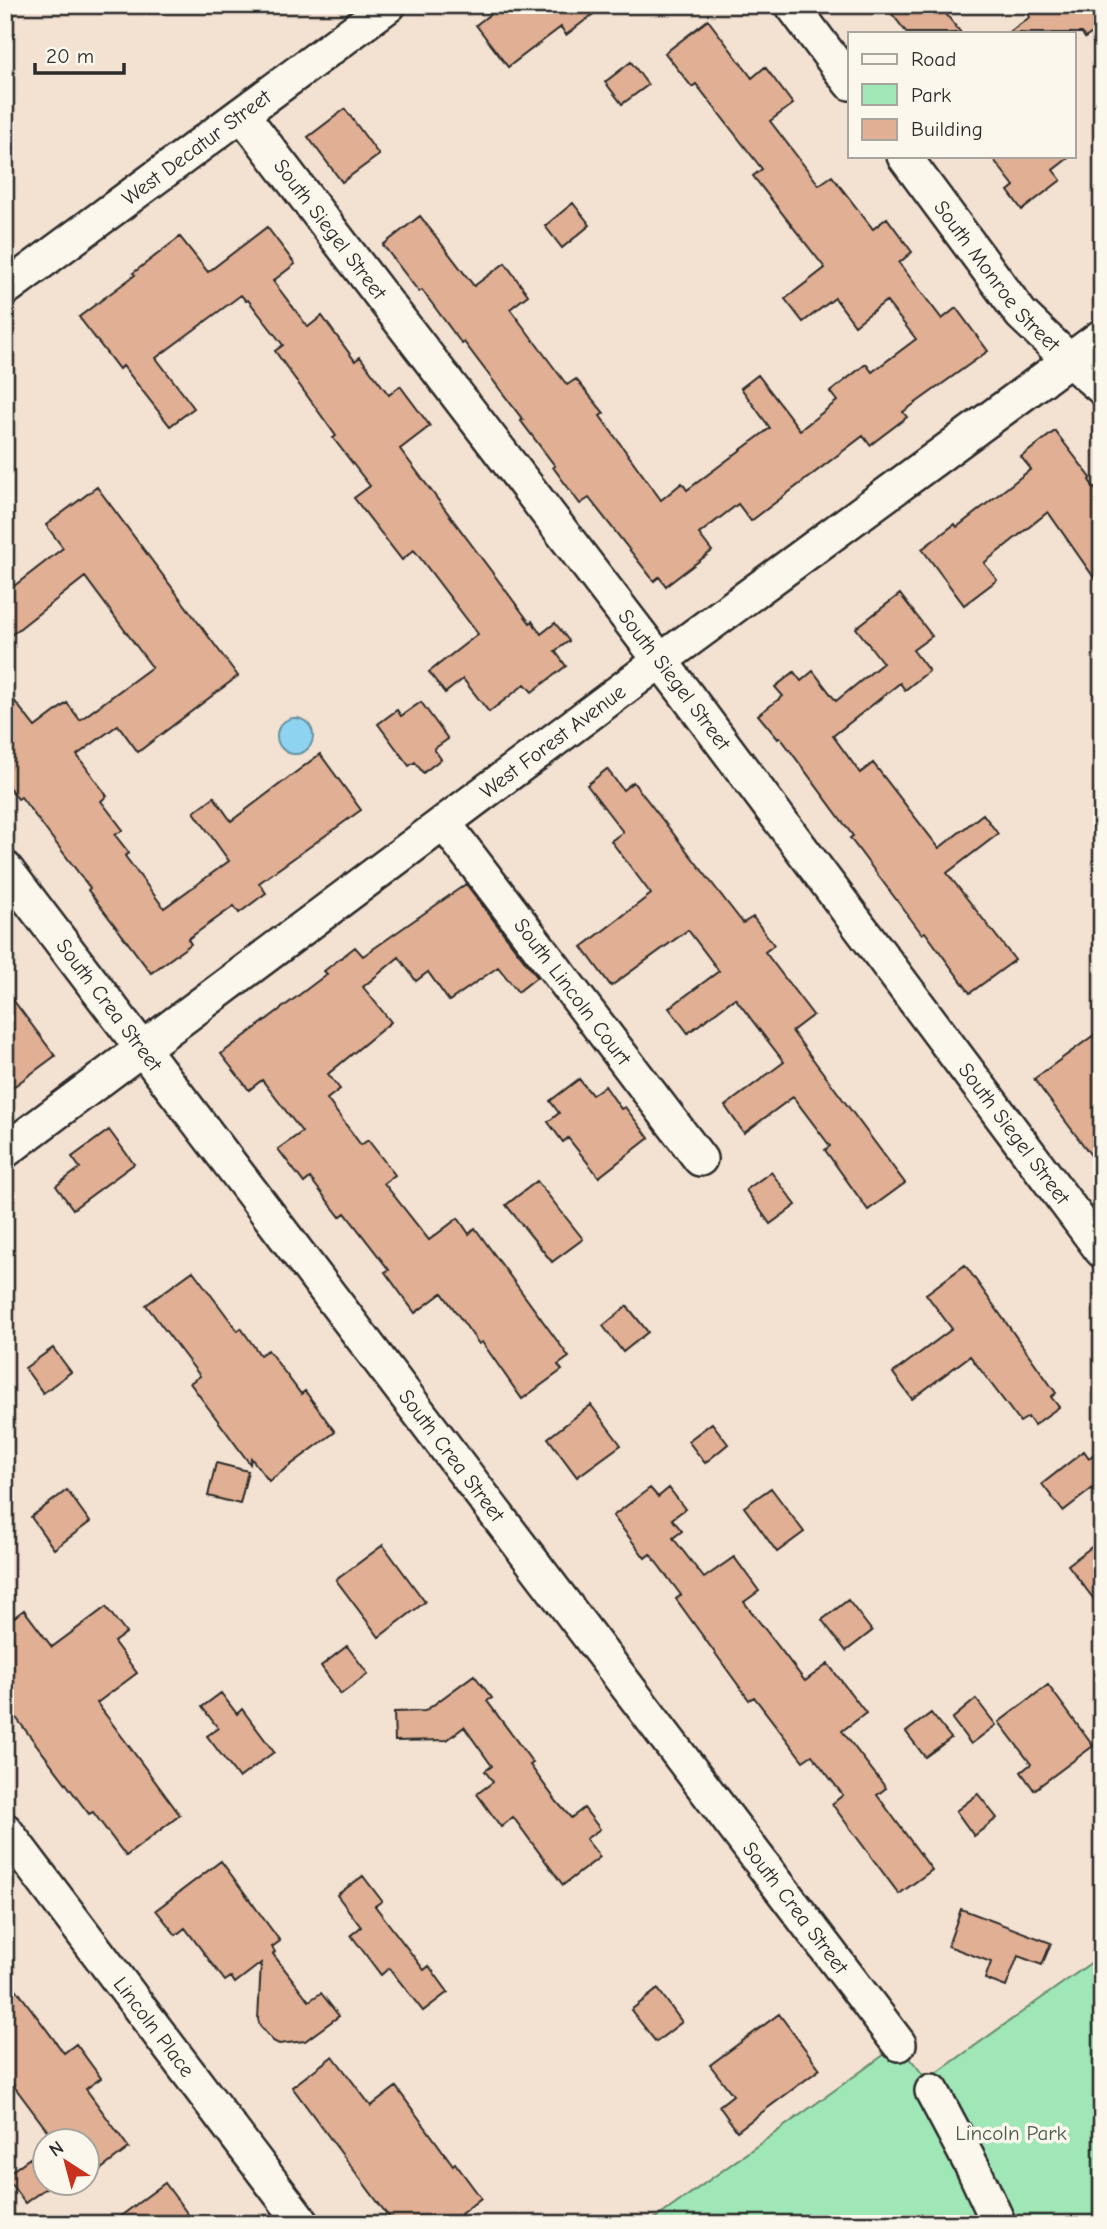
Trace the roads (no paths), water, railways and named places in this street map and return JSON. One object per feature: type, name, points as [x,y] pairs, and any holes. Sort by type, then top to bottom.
[{"type":"street","name":"West Decatur Street","points":[[5,289],[389,5]]},
{"type":"street","points":[[792,5],[848,80]]},
{"type":"street","name":"South Siegel Street","points":[[242,114],[660,661],[1102,1251]]},
{"type":"street","name":"South Monroe Street","points":[[905,158],[1021,314],[1102,388]]},
{"type":"street","name":"West Forest Avenue","points":[[5,1151],[660,661],[1102,336]]},
{"type":"street","name":"South Lincoln Court","points":[[444,823],[700,1159]]},
{"type":"street","name":"South Crea Street","points":[[5,868],[900,2044]]},
{"type":"street","name":"Lincoln Place","points":[[5,1830],[303,2224]]},
{"type":"street","points":[[932,2091],[974,2168],[999,2224]]},
{"type":"water","points":[[295,718],[308,723],[313,736],[308,749],[295,754],[282,749],[277,736],[282,723]]},
{"type":"park label","name":"Lincoln Park","points":[[1011,2133]]}]
